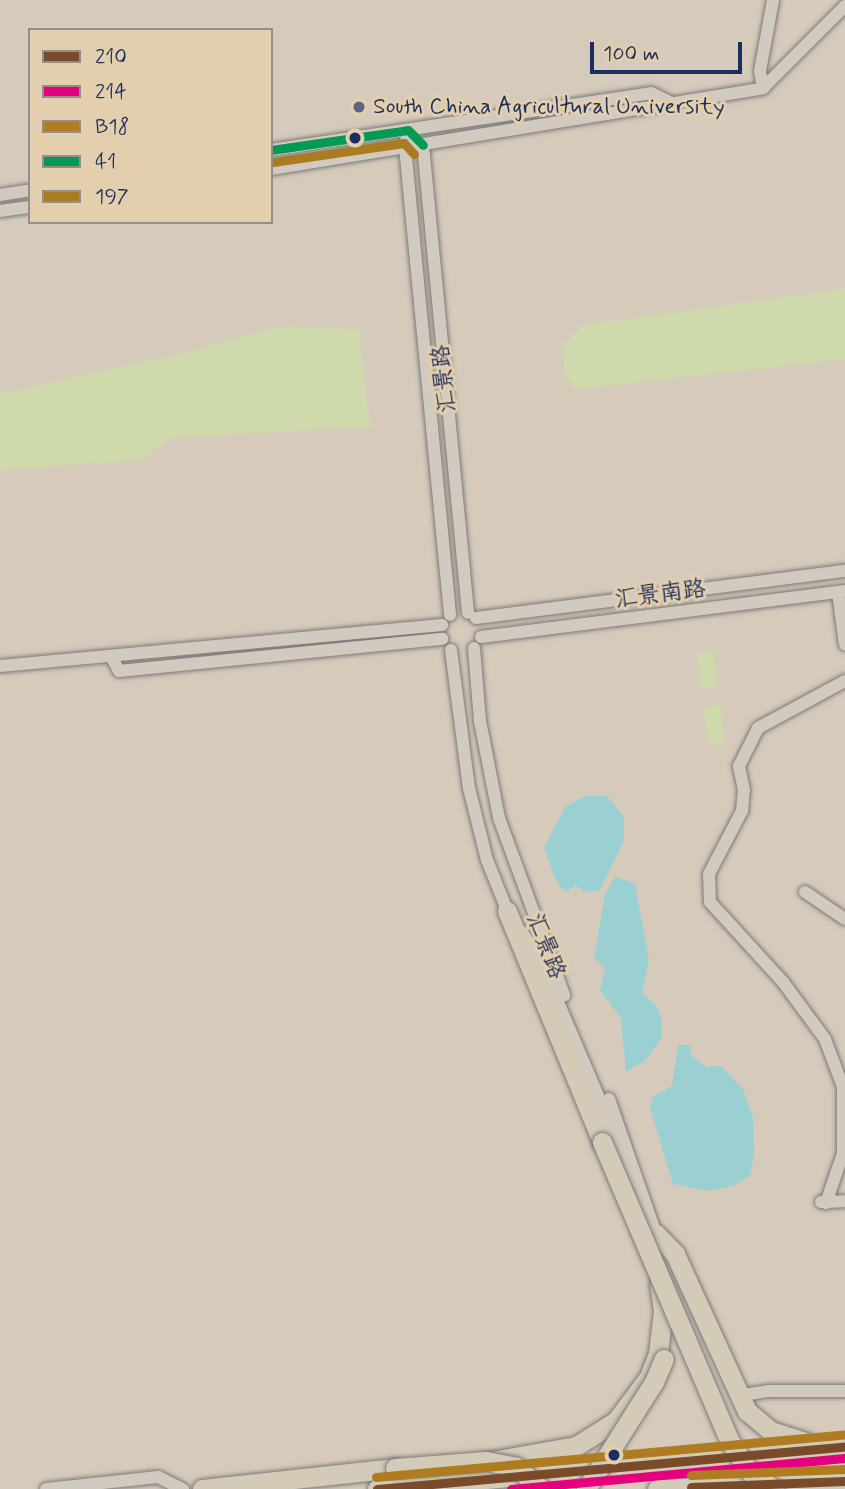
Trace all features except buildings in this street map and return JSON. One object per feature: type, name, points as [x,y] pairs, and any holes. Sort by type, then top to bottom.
[{"type":"highway","points":[[507,911],[602,1142],[735,1452],[758,1479],[774,1489]]},
{"type":"highway","points":[[586,1489],[654,1382],[661,1356],[670,1309],[650,1237]]},
{"type":"highway","points":[[650,1237],[676,1254],[737,1396],[756,1422],[771,1431],[835,1446]]},
{"type":"highway","points":[[202,1489],[561,1451],[603,1432],[635,1399],[661,1356]]},
{"type":"highway","points":[[377,1489],[835,1446]]},
{"type":"highway","points":[[486,1461],[516,1466],[541,1489]]},
{"type":"highway","points":[[657,1489],[845,1481]]},
{"type":"street","points":[[763,88],[760,71],[773,0]]},
{"type":"street","points":[[273,169],[763,88],[845,6]]},
{"type":"street","points":[[273,150],[651,93],[675,104]]},
{"type":"street","points":[[408,130],[423,145]]},
{"type":"street","name":"汇景路","points":[[408,130],[405,148],[446,620]]},
{"type":"street","name":"汇景路","points":[[423,145],[472,615]]},
{"type":"street","points":[[0,195],[28,190]]},
{"type":"street","points":[[0,212],[28,207]]},
{"type":"street","name":"汇景南路","points":[[472,615],[845,571]]},
{"type":"street","points":[[841,592],[845,645]]},
{"type":"street","name":"汇景南路","points":[[477,642],[841,592]]},
{"type":"street","points":[[0,666],[446,620],[472,615],[477,642],[463,652],[451,650],[442,639]]},
{"type":"street","points":[[442,639],[446,620]]},
{"type":"street","points":[[111,656],[119,671],[442,639]]},
{"type":"street","name":"汇景路","points":[[477,642],[480,721],[499,818],[568,1005],[624,1135],[650,1237]]},
{"type":"street","name":"汇景路","points":[[451,650],[469,788],[507,911],[541,962],[622,1151],[650,1237]]},
{"type":"street","points":[[845,681],[758,728],[739,766],[744,790],[742,811],[709,874],[710,902],[783,982],[825,1039],[843,1087],[844,1108],[843,1153],[824,1203],[845,1201]]},
{"type":"street","points":[[805,892],[845,919]]},
{"type":"street","points":[[737,1396],[760,1391],[845,1391]]},
{"type":"street","points":[[46,1489],[158,1477],[183,1489]]},
{"type":"green space","points":[[845,289],[845,359],[575,389],[565,372],[563,346],[584,325]]},
{"type":"green space","points":[[277,327],[359,330],[370,426],[171,438],[141,460],[0,470],[0,394],[185,353]]},
{"type":"green space","points":[[713,650],[718,687],[702,689],[697,652]]},
{"type":"green space","points":[[720,705],[724,742],[708,744],[704,707]]},
{"type":"water","points":[[585,796],[607,796],[624,817],[624,840],[600,890],[588,892],[575,886],[565,892],[555,879],[544,847],[566,806]]},
{"type":"water","points":[[615,877],[635,883],[649,960],[642,993],[656,1005],[662,1020],[662,1037],[645,1061],[626,1072],[621,1018],[600,990],[605,968],[594,958],[605,894]]},
{"type":"water","points":[[678,1045],[692,1045],[690,1054],[706,1067],[721,1066],[743,1089],[753,1118],[754,1155],[750,1176],[734,1186],[708,1191],[673,1184],[650,1108],[652,1097],[672,1086]]},
{"type":"transit line","name":"41","points":[[273,150],[408,130],[423,145]]},
{"type":"transit line","name":"197","points":[[273,162],[404,143],[414,154]]},
{"type":"transit line","name":"B18","points":[[376,1477],[844,1434]]},
{"type":"transit line","name":"210","points":[[377,1489],[845,1446]]},
{"type":"transit line","name":"214","points":[[511,1489],[845,1458]]},
{"type":"transit line","name":"B18","points":[[691,1475],[845,1469]]},
{"type":"transit line","name":"210","points":[[691,1487],[845,1481]]},
{"type":"place","name":"South China Agricultural University","points":[[359,107]]}]
